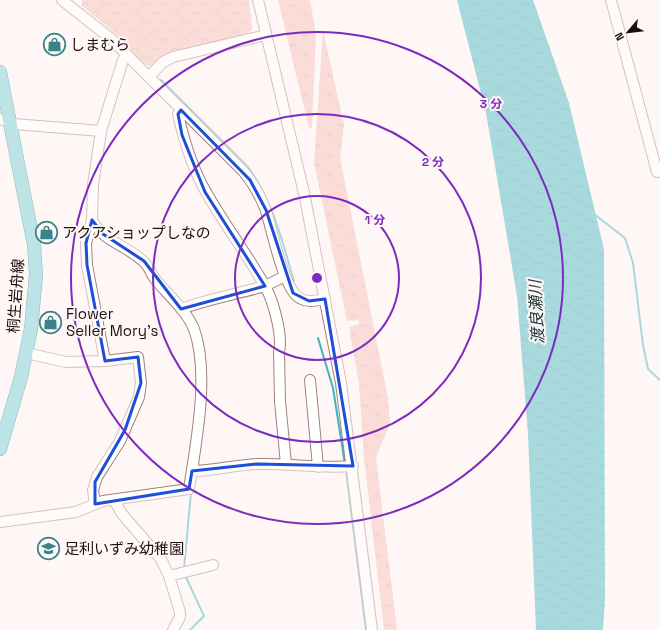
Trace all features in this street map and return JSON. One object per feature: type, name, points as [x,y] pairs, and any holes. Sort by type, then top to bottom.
[{"type":"main road","name":"桐生岩舟線","points":[[0,72],[4,120],[30,222],[36,260],[34,310],[26,353],[0,449]]},
{"type":"street","points":[[62,0],[105,34],[128,55],[180,110],[234,161],[250,180],[266,210],[285,276],[293,293],[300,299],[314,301],[325,299]]},
{"type":"street","points":[[258,0],[304,193],[341,383],[353,466],[372,630]]},
{"type":"street","points":[[611,0],[657,172]]},
{"type":"street","points":[[149,77],[163,62],[173,57],[266,34]]},
{"type":"street","points":[[105,361],[86,259],[86,243],[92,220],[93,185],[101,131],[124,60],[128,55]]},
{"type":"street","points":[[180,110],[178,114],[182,135],[190,160],[205,192],[249,258],[265,286],[274,308],[280,345],[280,401],[286,464]]},
{"type":"street","points":[[4,120],[14,124],[101,131]]},
{"type":"street","points":[[0,522],[68,513],[95,504],[114,500],[189,489],[200,413],[201,374],[194,330],[181,309],[154,278],[144,261],[103,234],[96,228],[92,220]]},
{"type":"street","points":[[181,309],[202,301],[224,298],[265,286],[285,276]]},
{"type":"street","points":[[26,353],[66,362],[105,361],[138,357],[141,383],[139,397],[125,430],[95,482],[93,490],[95,504]]},
{"type":"street","points":[[310,380],[318,467]]},
{"type":"street","points":[[192,471],[256,464],[286,464],[318,467],[353,466]]},
{"type":"street","points":[[114,500],[122,514],[162,559],[180,612],[180,617],[173,630]]},
{"type":"street","points":[[169,576],[213,565]]},
{"type":"highlighted area","points":[[181,110],[250,180],[266,210],[293,293],[309,301],[325,299],[353,466],[256,464],[192,471],[189,489],[95,504],[95,482],[125,430],[141,383],[138,357],[105,361],[87,265],[86,243],[92,220],[103,234],[144,261],[181,309],[265,286],[205,192],[182,135],[178,114]]},
{"type":"green space","points":[[82,0],[249,0],[252,30],[244,36],[149,66],[143,63],[114,32],[82,6]]},
{"type":"green space","points":[[278,0],[310,0],[316,34],[312,127],[309,128]]},
{"type":"green space","points":[[323,30],[344,125],[340,158],[388,398],[390,424],[376,457],[397,630],[384,630],[364,458],[359,384],[349,327],[359,324],[359,320],[347,321],[314,163]]},
{"type":"water","name":"渡良瀬川","points":[[457,0],[533,0],[569,103],[604,249],[605,599],[603,630],[536,630],[528,434],[517,296],[486,113]]},
{"type":"waterway","points":[[161,80],[248,167],[257,180],[276,222],[294,281]]},
{"type":"waterway","points":[[594,214],[625,238],[633,263],[643,345],[648,369],[660,380]]},
{"type":"waterway","points":[[318,338],[333,388],[345,464]]},
{"type":"waterway","points":[[346,470],[366,630]]},
{"type":"waterway","points":[[184,569],[191,492]]},
{"type":"waterway","points":[[185,575],[204,616],[190,630]]},
{"type":"place","name":"しまむら","points":[[55,45]]},
{"type":"place","name":"アクアショップしなの","points":[[47,233]]},
{"type":"place","name":"Flower Seller Mory's","points":[[50,323]]},
{"type":"place","name":"足利いずみ幼稚園","points":[[48,549]]}]
